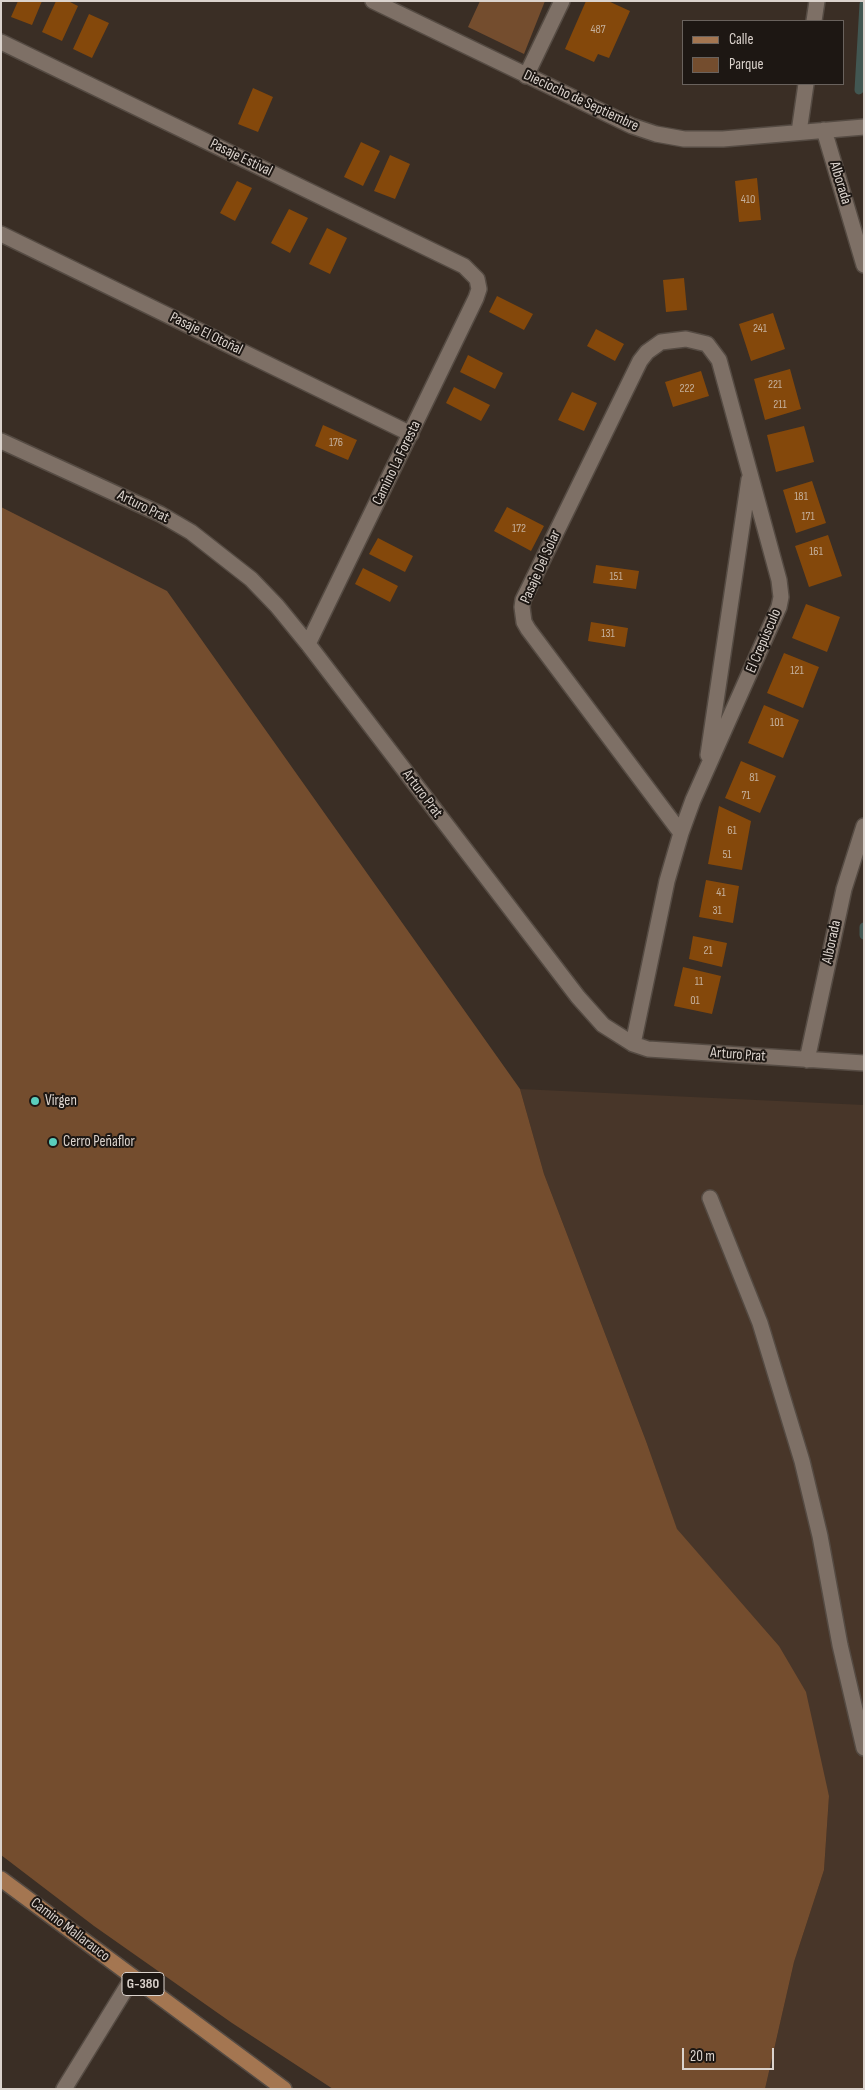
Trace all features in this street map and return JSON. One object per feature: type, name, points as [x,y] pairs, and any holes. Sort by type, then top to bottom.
[{"type":"main road","name":"Camino Mallarauco","points":[[1,1879],[284,2089]]},
{"type":"street","name":"Dieciocho de Septiembre","points":[[373,1],[632,126],[656,134],[684,139],[723,139],[864,127]]},
{"type":"street","points":[[526,76],[562,1]]},
{"type":"street","points":[[814,20],[817,1]]},
{"type":"street","name":"Pasaje Estival","points":[[1,42],[464,266],[477,279]]},
{"type":"street","points":[[799,132],[806,85]]},
{"type":"street","name":"Alborada","points":[[824,130],[864,265]]},
{"type":"street","name":"Pasaje El Otoñal","points":[[1,234],[411,434]]},
{"type":"street","name":"Camino La Foresta","points":[[308,644],[476,298],[479,289],[477,279]]},
{"type":"street","name":"El Crepúsculo","points":[[633,1044],[667,881],[681,833],[779,607],[781,598],[779,580],[722,369],[714,352],[706,344],[693,339],[667,340]]},
{"type":"street","name":"Pasaje Del Solar","points":[[667,340],[655,345],[640,361],[523,600],[522,614],[528,629],[681,833]]},
{"type":"street","name":"Arturo Prat","points":[[1,441],[160,514],[191,532],[222,554],[251,579],[277,606],[308,644],[589,1012],[603,1025],[633,1044],[648,1049],[864,1063]]},
{"type":"street","name":"El Crepúsculo","points":[[705,774],[750,472]]},
{"type":"street","name":"Alborada","points":[[807,1060],[844,889],[864,826]]},
{"type":"street","points":[[710,1198],[760,1323],[802,1462],[864,1748]]},
{"type":"street","points":[[64,2089],[133,1977]]},
{"type":"shaded area","points":[[520,1089],[864,1105],[864,2089],[765,2089],[794,1962],[824,1870],[829,1796],[779,1646],[677,1530],[646,1441],[544,1174]]},
{"type":"green space","points":[[480,1],[545,1],[524,54],[468,27]]},
{"type":"green space","points":[[1,507],[167,591],[520,1089],[544,1174],[646,1441],[677,1529],[779,1646],[806,1692],[829,1796],[824,1870],[794,1962],[765,2089],[333,2089],[232,2023],[94,1926],[1,1855]]},
{"type":"building","points":[[18,1],[42,1],[32,25],[11,17]]},
{"type":"building","points":[[56,1],[68,1],[78,6],[62,41],[42,32]]},
{"type":"building","points":[[586,1],[608,1],[630,11],[609,58],[598,54],[594,62],[565,49]]},
{"type":"building","points":[[89,14],[109,23],[92,58],[73,49]]},
{"type":"building","points":[[253,88],[273,97],[258,132],[238,124]]},
{"type":"building","points":[[361,142],[380,151],[363,186],[344,177]]},
{"type":"building","points":[[390,155],[410,164],[395,199],[374,191]]},
{"type":"building","points":[[757,178],[761,220],[739,222],[735,181]]},
{"type":"building","points":[[237,181],[252,188],[235,221],[220,213]]},
{"type":"building","points":[[289,209],[308,218],[290,253],[271,243]]},
{"type":"building","points":[[327,228],[347,238],[330,274],[309,264]]},
{"type":"building","points":[[684,278],[687,310],[666,312],[663,280]]},
{"type":"building","points":[[497,296],[533,314],[524,330],[489,312]]},
{"type":"building","points":[[773,313],[785,349],[751,361],[739,324]]},
{"type":"building","points":[[596,329],[624,344],[615,361],[587,346]]},
{"type":"building","points":[[468,355],[503,373],[495,389],[460,372]]},
{"type":"building","points":[[790,369],[801,409],[765,420],[754,379]]},
{"type":"building","points":[[701,371],[709,396],[673,407],[665,382]]},
{"type":"building","points":[[454,387],[490,405],[481,421],[446,403]]},
{"type":"building","points":[[572,392],[597,403],[584,431],[558,420]]},
{"type":"building","points":[[323,425],[357,440],[348,460],[315,446]]},
{"type":"building","points":[[804,426],[814,462],[776,472],[767,435]]},
{"type":"building","points":[[812,481],[826,523],[796,533],[783,490]]},
{"type":"building","points":[[507,507],[544,526],[531,551],[494,531]]},
{"type":"building","points":[[828,535],[842,576],[809,587],[795,546]]},
{"type":"building","points":[[378,538],[413,556],[405,572],[369,554]]},
{"type":"building","points":[[596,565],[639,571],[636,589],[593,583]]},
{"type":"building","points":[[363,568],[398,586],[390,602],[355,584]]},
{"type":"building","points":[[806,604],[840,617],[827,652],[792,638]]},
{"type":"building","points":[[591,622],[628,628],[625,647],[588,641]]},
{"type":"building","points":[[784,653],[819,667],[803,708],[767,693]]},
{"type":"building","points":[[764,705],[799,720],[783,758],[748,743]]},
{"type":"building","points":[[741,761],[776,776],[760,813],[725,798]]},
{"type":"building","points":[[719,806],[751,821],[742,870],[708,864]]},
{"type":"building","points":[[706,880],[739,886],[733,923],[699,917]]},
{"type":"building","points":[[693,936],[727,943],[722,967],[689,959]]},
{"type":"building","points":[[683,967],[721,976],[712,1014],[674,1006]]},
{"type":"waterway","points":[[859,90],[864,4]]},
{"type":"waterway","points":[[864,927],[864,935]]},
{"type":"place","name":"Virgen","points":[[35,1101]]},
{"type":"place","name":"Cerro Peñaflor","points":[[53,1142]]}]
